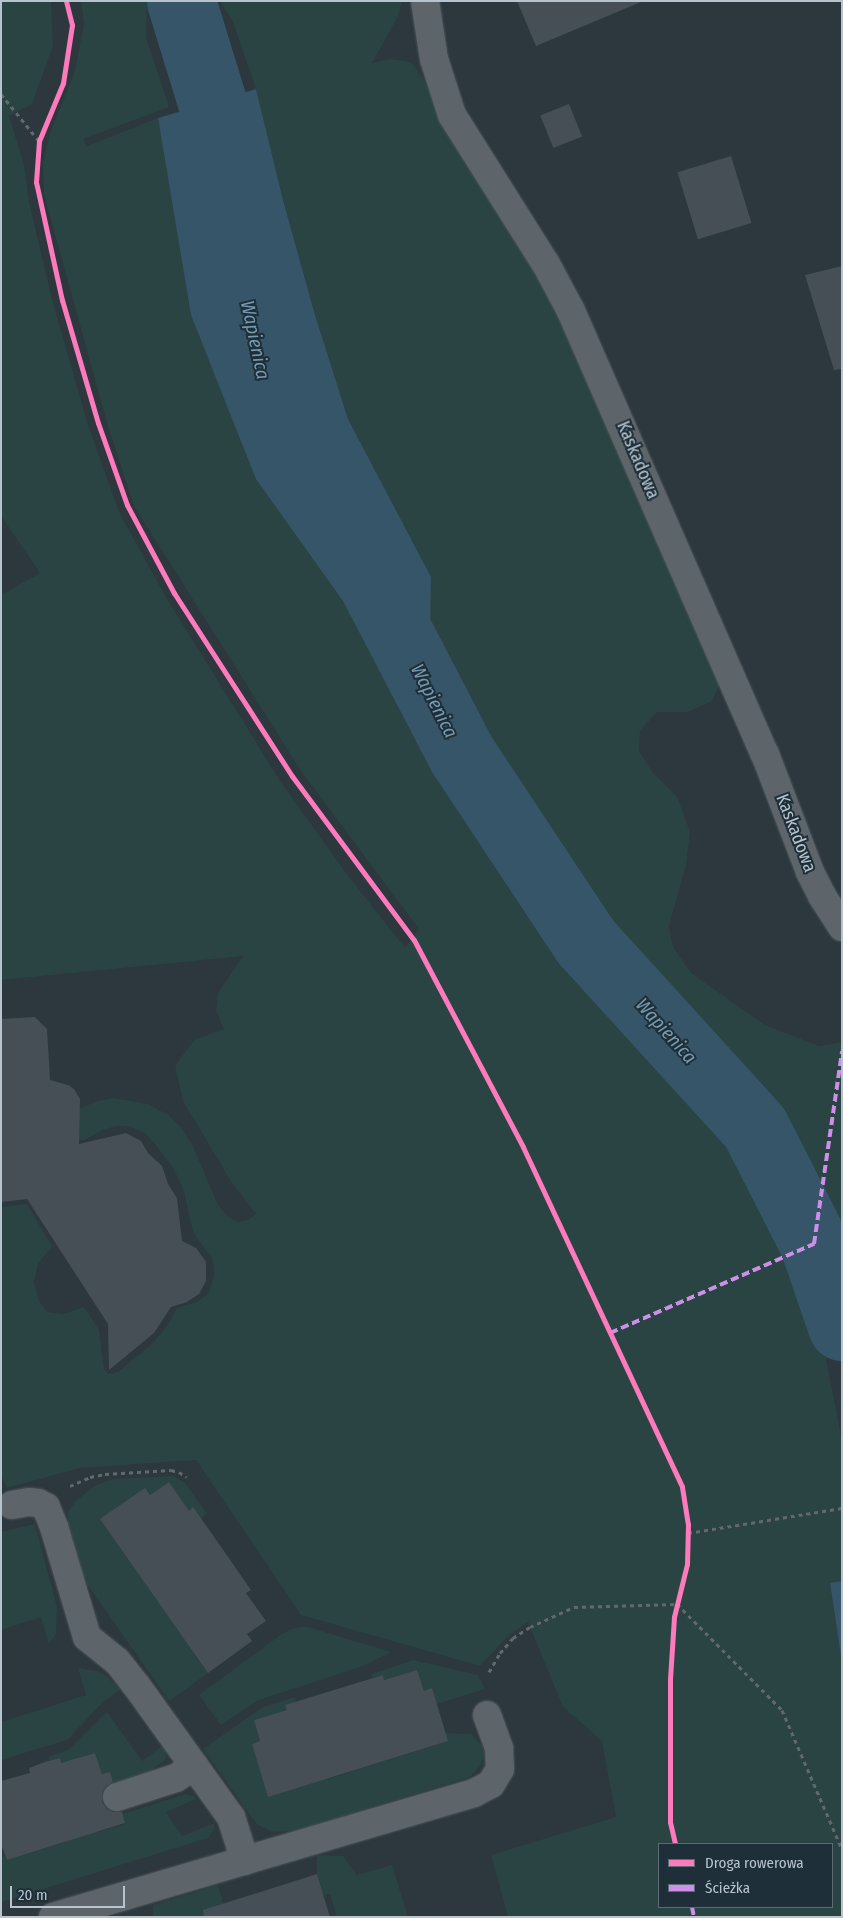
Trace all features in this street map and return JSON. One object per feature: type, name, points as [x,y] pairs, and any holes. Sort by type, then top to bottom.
[{"type":"street","name":"Kaskadowa","points":[[425,1],[434,60],[452,115],[546,264],[571,311],[765,754],[810,872],[822,896],[842,927]]},
{"type":"street","points":[[12,1505],[29,1502],[38,1503],[46,1507],[54,1527],[87,1637],[116,1661],[231,1817],[245,1862]]},
{"type":"street","points":[[53,1917],[474,1793],[491,1784],[500,1769],[499,1748],[487,1715]]},
{"type":"street","points":[[117,1797],[176,1778],[194,1766]]},
{"type":"path","points":[[1,94],[39,141]]},
{"type":"path","points":[[46,1507],[56,1495],[90,1477],[171,1470],[187,1477]]},
{"type":"path","points":[[688,1533],[842,1508]]},
{"type":"path","points":[[488,1672],[500,1653],[513,1638],[530,1626],[574,1607],[677,1604],[782,1710],[842,1849]]},
{"type":"green space","points":[[1,1],[51,1],[53,46],[32,104],[9,116],[24,165],[29,202],[53,303],[88,425],[120,514],[167,599],[280,781],[346,873],[405,948],[419,929],[301,771],[134,506],[107,423],[44,194],[43,162],[51,131],[75,71],[84,23],[81,1],[147,1],[146,38],[169,107],[83,139],[87,146],[158,118],[191,315],[353,615],[398,653],[445,765],[571,957],[745,1151],[822,1338],[842,1441],[842,1581],[830,1584],[842,1663],[842,1917],[508,1917],[491,1855],[616,1817],[602,1741],[563,1707],[528,1622],[508,1636],[480,1666],[301,1615],[196,1460],[80,1468],[7,1488],[1,1475],[1,1207],[27,1204],[52,1246],[38,1264],[34,1282],[38,1299],[47,1312],[63,1314],[84,1307],[99,1330],[104,1369],[107,1373],[112,1374],[119,1371],[152,1344],[167,1326],[177,1308],[197,1302],[208,1294],[214,1276],[214,1265],[211,1256],[196,1237],[191,1224],[183,1188],[173,1168],[158,1148],[144,1132],[126,1126],[116,1126],[103,1130],[84,1140],[71,1140],[79,1109],[97,1101],[113,1098],[148,1104],[168,1115],[181,1127],[193,1146],[218,1205],[227,1216],[238,1222],[248,1220],[256,1214],[232,1183],[183,1101],[175,1066],[194,1040],[224,1029],[216,1011],[218,993],[243,956],[1,980],[1,595],[40,573],[1,516]]},
{"type":"green space","points":[[220,1],[402,1],[398,16],[372,63],[390,59],[411,62],[423,78],[444,121],[563,318],[721,682],[712,701],[688,712],[657,712],[640,731],[639,751],[653,773],[678,798],[690,832],[686,865],[669,926],[673,947],[691,973],[765,1025],[819,1046],[842,1042],[842,1265],[831,1238],[769,1119],[608,930],[483,742],[430,641],[431,577],[348,419],[315,315],[283,200],[256,89],[233,22]]},
{"type":"green space","points":[[173,1476],[185,1483],[207,1513],[201,1518],[193,1508],[189,1511],[169,1482],[150,1495],[145,1488],[190,1648],[208,1673],[169,1701],[87,1584],[72,1548],[68,1512],[75,1502],[93,1487],[104,1482],[114,1479]]},
{"type":"green space","points":[[35,1524],[57,1607],[56,1634],[49,1644],[41,1617],[1,1630],[1,1532]]},
{"type":"green space","points":[[299,1627],[308,1627],[391,1652],[363,1666],[259,1700],[221,1725],[199,1695],[279,1636]]},
{"type":"green space","points":[[413,1660],[478,1675],[485,1689],[437,1704],[424,1691],[417,1670],[384,1680],[383,1675],[372,1678],[371,1674]]},
{"type":"green space","points":[[78,1668],[96,1671],[105,1675],[121,1689],[103,1702],[67,1740],[1,1760],[1,1722],[86,1695]]},
{"type":"green space","points":[[295,1697],[296,1702],[285,1705],[287,1710],[254,1720],[260,1741],[252,1744],[326,1774],[328,1779],[448,1741],[445,1733],[471,1734],[483,1747],[484,1756],[480,1766],[470,1777],[298,1830],[273,1832],[258,1825],[252,1818],[203,1749],[263,1707]]},
{"type":"green space","points":[[107,1712],[142,1761],[162,1746],[167,1752],[165,1760],[150,1771],[113,1783],[110,1772],[102,1774],[95,1753],[61,1763],[60,1758],[49,1761],[48,1757],[70,1749]]},
{"type":"green space","points":[[186,1794],[194,1796],[196,1799],[166,1812],[182,1836],[214,1823],[215,1828],[208,1838],[1,1902],[1,1857],[5,1856],[7,1860],[66,1842],[65,1837],[96,1827],[98,1832],[125,1824],[122,1814]]},
{"type":"green space","points":[[317,1855],[343,1856],[357,1875],[392,1865],[408,1917],[337,1917],[330,1894],[324,1896],[317,1874]]},
{"type":"green space","points":[[218,1885],[227,1917],[153,1917],[153,1905]]},
{"type":"water","points":[[256,89],[283,200],[315,315],[348,419],[431,577],[430,641],[398,653],[353,615],[256,479],[191,315],[158,118]]},
{"type":"water","points":[[842,1581],[842,1663],[830,1583]]},
{"type":"building","points":[[517,1],[641,1],[641,2],[536,46]]},
{"type":"building","points":[[569,104],[582,136],[553,148],[540,116]]},
{"type":"building","points":[[731,156],[751,223],[698,239],[677,172]]},
{"type":"building","points":[[842,266],[842,369],[834,370],[805,275]]},
{"type":"building","points":[[35,1017],[47,1029],[50,1080],[68,1085],[74,1089],[80,1099],[79,1144],[126,1133],[141,1141],[148,1153],[162,1166],[168,1184],[177,1198],[182,1241],[196,1248],[206,1262],[206,1281],[199,1294],[187,1302],[171,1307],[154,1333],[109,1370],[108,1324],[27,1199],[1,1202],[1,1019]]},
{"type":"building","points":[[169,1482],[189,1511],[193,1507],[203,1521],[251,1590],[246,1593],[266,1621],[247,1634],[252,1641],[208,1673],[100,1519],[145,1488],[150,1495]]},
{"type":"building","points":[[417,1670],[424,1691],[432,1688],[448,1741],[268,1797],[252,1744],[260,1741],[254,1720],[287,1710],[285,1705],[383,1675],[384,1680]]},
{"type":"building","points":[[95,1753],[102,1774],[110,1772],[113,1782],[106,1786],[102,1793],[102,1802],[107,1809],[113,1812],[122,1812],[125,1823],[7,1860],[1,1844],[1,1781],[30,1773],[29,1768],[45,1762],[60,1758],[61,1763]]},
{"type":"building","points":[[317,1874],[330,1917],[204,1917],[203,1910]]},
{"type":"waterway","name":"Wapienica","points":[[181,1],[212,102],[229,197]]},
{"type":"waterway","name":"Wapienica","points":[[363,565],[462,755],[586,942],[755,1128],[814,1244],[842,1326]]},
{"type":"marked path","points":[[610,1333],[814,1244],[842,1051]]},
{"type":"marked path","points":[[692,1908],[694,1917]]},
{"type":"cycle path","points":[[66,1],[72,25],[63,83],[39,141],[36,182],[62,300],[98,423],[127,505],[174,593],[292,776],[414,940],[523,1147],[682,1487],[688,1524],[687,1564],[674,1617],[670,1679],[670,1822],[675,1843]]}]
